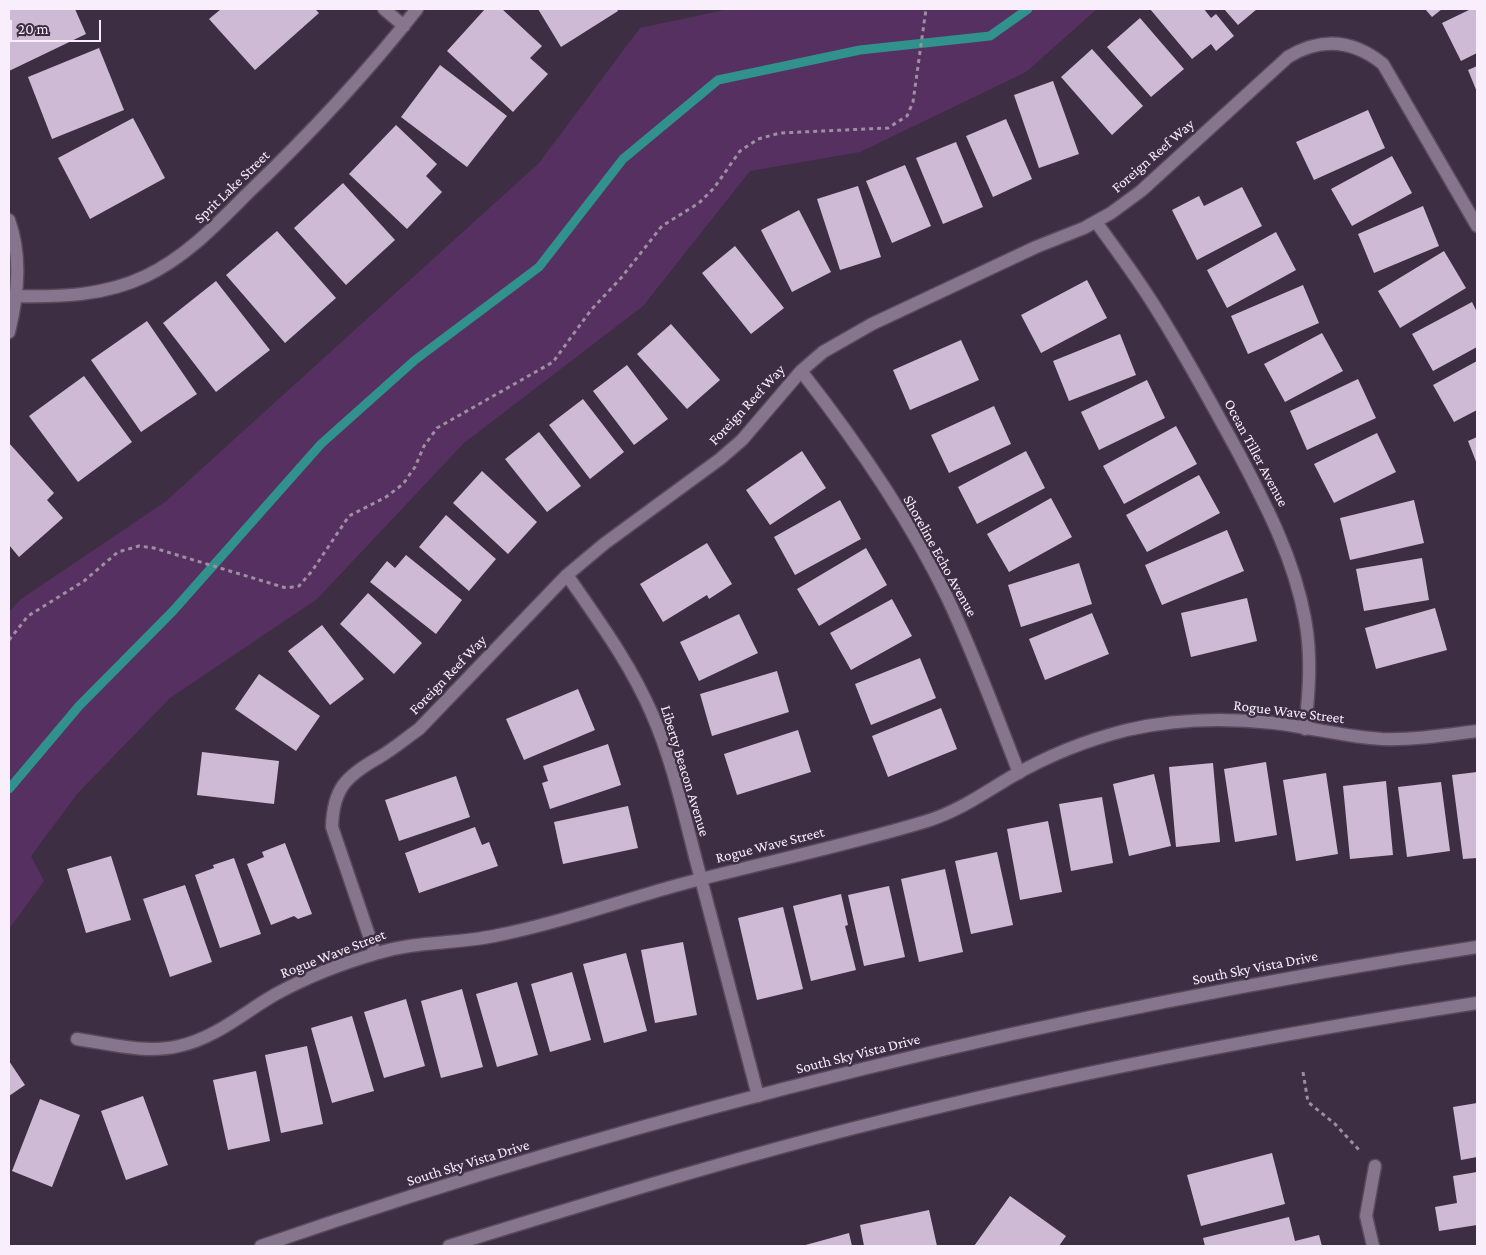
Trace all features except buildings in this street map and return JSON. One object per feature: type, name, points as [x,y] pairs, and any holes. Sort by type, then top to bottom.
[{"type":"street","points":[[384,9],[404,26]]},
{"type":"street","name":"Sprit Lake Street","points":[[16,296],[56,297],[117,288],[146,276],[175,259],[208,232],[310,134],[372,66],[417,9]]},
{"type":"street","name":"Foreign Reef Way","points":[[375,953],[332,827],[333,811],[338,794],[354,772],[399,744],[441,708],[566,575],[604,544],[720,459],[742,440],[800,371],[823,352],[872,324],[1036,247],[1062,238],[1096,222],[1141,192],[1288,57],[1301,49],[1315,44],[1330,42],[1345,44],[1371,55],[1391,76],[1477,226]]},
{"type":"street","points":[[9,220],[16,252],[16,296],[9,332]]},
{"type":"street","name":"Ocean Tiller Avenue","points":[[1096,222],[1151,300],[1180,348],[1273,520],[1288,557],[1305,619],[1309,651],[1310,686],[1305,728]]},
{"type":"street","name":"Shoreline Echo Avenue","points":[[800,371],[866,460],[929,564],[960,625],[1019,773]]},
{"type":"street","name":"Liberty Beacon Avenue","points":[[566,575],[622,654],[653,715],[672,773],[758,1096]]},
{"type":"street","name":"Rogue Wave Street","points":[[77,1039],[149,1049],[178,1046],[196,1041],[216,1032],[275,994],[310,978],[375,953],[408,945],[491,937],[701,879],[930,820],[977,800],[1019,773],[1049,757],[1087,742],[1127,730],[1168,723],[1240,720],[1386,739],[1477,731]]},
{"type":"street","name":"South Sky Vista Drive","points":[[261,1246],[472,1179],[648,1126],[758,1096],[1001,1035],[1317,972],[1477,948]]},
{"type":"street","points":[[449,1246],[636,1188],[877,1122],[960,1102],[1166,1057],[1477,1003]]},
{"type":"street","points":[[1373,1246],[1366,1216],[1375,1166]]},
{"type":"path","points":[[9,640],[28,616],[84,581],[118,552],[139,546],[154,548],[286,588],[299,586],[312,571],[349,516],[386,497],[403,484],[415,467],[424,446],[437,428],[553,362],[591,310],[621,278],[662,226],[699,203],[714,188],[740,151],[758,139],[780,133],[888,128],[907,116],[913,102],[926,9]]},
{"type":"path","points":[[1303,1072],[1308,1102],[1335,1124],[1375,1166]]},
{"type":"shaded area","points":[[729,9],[1097,9],[1026,72],[860,152],[750,171],[643,306],[464,443],[317,599],[170,698],[77,794],[31,856],[44,881],[9,929],[9,612],[21,599],[165,502],[539,163],[640,28]]},
{"type":"waterway","points":[[9,789],[79,706],[173,611],[321,444],[415,360],[539,267],[623,159],[718,80],[860,50],[990,36],[1028,9]]}]
